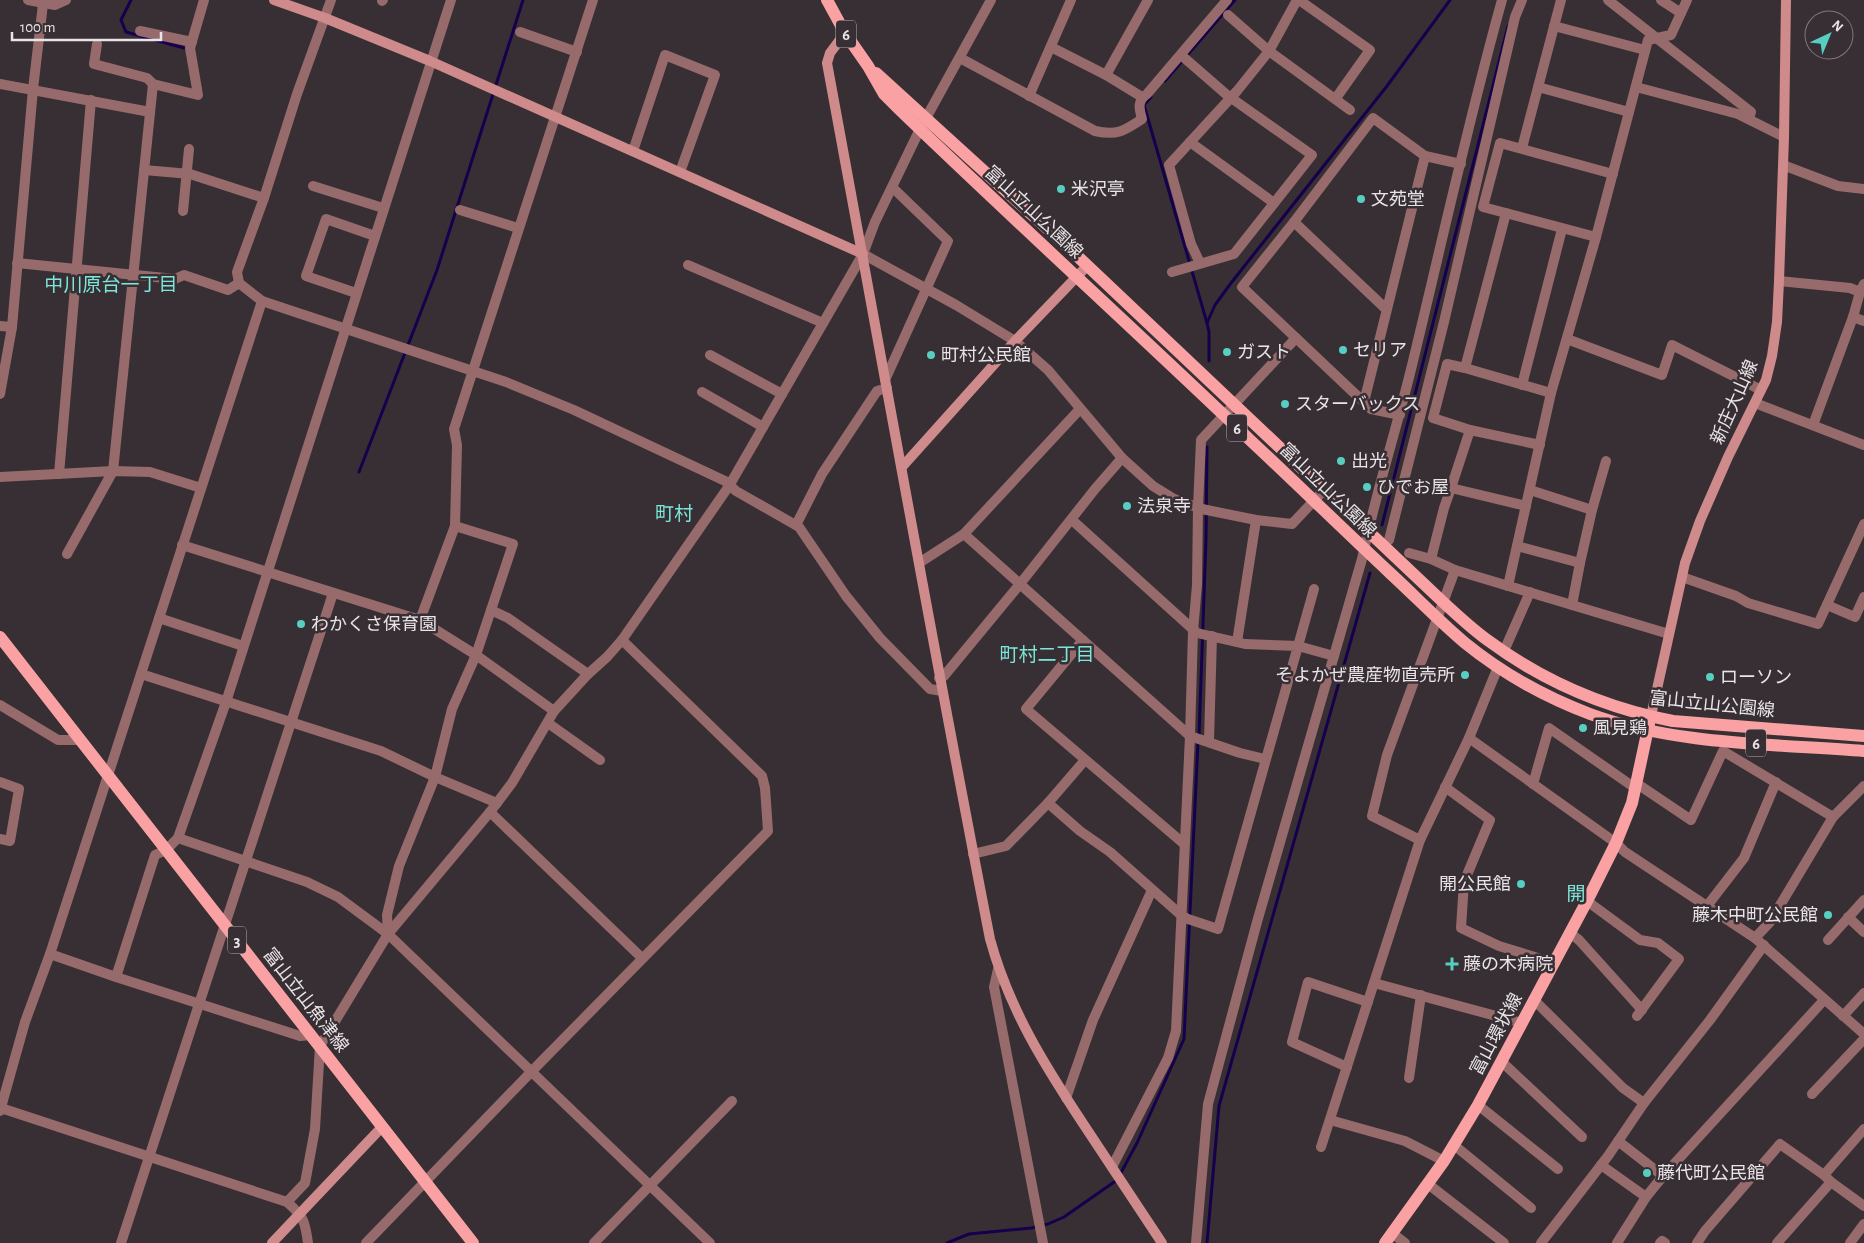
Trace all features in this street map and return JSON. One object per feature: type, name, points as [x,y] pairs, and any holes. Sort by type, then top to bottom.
[{"type":"main road","name":"富山立山公園線","points":[[827,0],[845,33],[868,66],[892,86],[923,124],[1077,276],[1437,618],[1464,642],[1498,667],[1538,691],[1568,704],[1606,719],[1648,731],[1684,737],[1864,751]]},
{"type":"main road","name":"富山立山公園線","points":[[923,124],[1087,266],[1443,602],[1482,636],[1504,652],[1553,680],[1581,693],[1651,716],[1673,721],[1864,736]]},
{"type":"main road","name":"富山立山魚津線","points":[[0,637],[473,1243]]},
{"type":"main road","name":"富山環状線","points":[[1388,1238],[1444,1161],[1478,1106],[1587,901],[1616,843],[1632,803],[1651,716]]},
{"type":"street","points":[[28,0],[55,6],[66,0]]},
{"type":"street","points":[[97,44],[94,64],[147,78],[153,84],[198,95],[190,48],[204,0]]},
{"type":"street","points":[[274,0],[325,18],[430,61],[863,254],[1015,341],[1048,370],[1122,458],[1153,486],[1174,499],[1202,509],[1256,520],[1292,524],[1324,490]]},
{"type":"street","points":[[331,0],[237,272],[239,283],[262,301],[506,382],[574,410],[725,481],[736,491],[799,527],[846,596],[880,638],[930,689],[942,691]]},
{"type":"street","points":[[116,978],[155,855],[166,850],[178,838],[226,702],[450,0]]},
{"type":"street","points":[[420,620],[455,526],[457,445],[454,429],[593,0]]},
{"type":"street","points":[[287,1202],[305,1183],[315,1129],[320,1046],[388,934],[497,803],[521,769],[554,711],[588,674],[608,657],[622,640],[729,486],[863,254],[875,222],[923,124],[991,0]]},
{"type":"street","points":[[1029,96],[1071,0]]},
{"type":"street","points":[[1106,75],[1148,0]]},
{"type":"street","points":[[960,58],[1095,131],[1108,134],[1124,132],[1142,119],[1138,107],[1142,98],[1227,0]]},
{"type":"street","points":[[1196,1243],[1208,1104],[1257,922],[1334,656],[1400,415],[1485,62],[1502,0]]},
{"type":"street","points":[[1389,540],[1444,322],[1515,17],[1522,0]]},
{"type":"street","points":[[1522,148],[1561,0]]},
{"type":"street","points":[[1608,0],[1751,112],[1749,118]]},
{"type":"street","points":[[1661,0],[1681,12]]},
{"type":"street","points":[[1508,586],[1551,393],[1568,339],[1648,40],[1671,35],[1687,0]]},
{"type":"street","name":"新庄大山線","points":[[1651,716],[1682,577],[1700,521],[1728,457],[1766,380],[1772,356],[1779,281],[1786,0]]},
{"type":"street","points":[[1200,263],[1191,244],[1169,165],[1232,97],[1269,51],[1296,1],[1370,50],[1336,98]]},
{"type":"street","points":[[0,394],[12,327],[33,89],[43,4]]},
{"type":"street","points":[[1228,15],[1269,51],[1350,110]]},
{"type":"street","points":[[1554,26],[1645,50]]},
{"type":"street","points":[[140,31],[192,42]]},
{"type":"street","points":[[520,32],[577,52]]},
{"type":"street","points":[[845,33],[830,53],[827,63],[939,678],[990,940],[998,969],[1025,1030],[1066,1098],[1162,1243]]},
{"type":"street","points":[[1051,47],[1106,75],[1142,98]]},
{"type":"street","points":[[1172,272],[1234,254],[1312,155],[1232,97],[1227,96],[1181,54]]},
{"type":"street","points":[[633,151],[664,55],[715,75],[680,172]]},
{"type":"street","points":[[0,84],[150,112]]},
{"type":"street","points":[[67,554],[113,471],[153,84]]},
{"type":"street","points":[[1538,87],[1629,112]]},
{"type":"street","points":[[1636,87],[1738,114],[1784,137]]},
{"type":"street","points":[[59,474],[91,100]]},
{"type":"street","points":[[1400,415],[1371,409],[1242,287],[1373,118],[1425,156],[1461,164]]},
{"type":"street","points":[[1190,142],[1274,203]]},
{"type":"street","points":[[1596,237],[1483,207],[1500,143],[1613,174]]},
{"type":"street","points":[[183,211],[189,149]]},
{"type":"street","points":[[1364,402],[1425,156]]},
{"type":"street","points":[[1783,165],[1838,186],[1864,189]]},
{"type":"street","points":[[144,170],[187,173],[264,198]]},
{"type":"street","points":[[313,186],[383,208]]},
{"type":"street","points":[[796,525],[822,474],[877,391],[886,384],[948,241],[893,188]]},
{"type":"street","points":[[460,210],[518,228]]},
{"type":"street","points":[[1465,368],[1506,213]]},
{"type":"street","points":[[356,293],[306,276],[326,218],[374,236]]},
{"type":"street","points":[[1294,222],[1386,308]]},
{"type":"street","points":[[1522,385],[1562,228]]},
{"type":"street","points":[[17,264],[175,279],[184,276],[228,290],[239,283]]},
{"type":"street","points":[[688,265],[823,323]]},
{"type":"street","points":[[902,467],[1015,341],[1087,266]]},
{"type":"street","points":[[1779,281],[1862,288],[1813,425]]},
{"type":"street","points":[[262,301],[50,954],[25,1022],[2,1096],[1,1110],[150,1156],[287,1202],[300,1214],[306,1227],[308,1243]]},
{"type":"street","points":[[1853,317],[1864,322]]},
{"type":"street","points":[[0,326],[12,327]]},
{"type":"street","points":[[1112,1167],[1168,1058],[1176,1031],[1183,844],[1190,736],[1192,631],[1197,585],[1198,507],[1202,440],[1296,338]]},
{"type":"street","points":[[1568,339],[1662,375],[1672,345],[1761,390]]},
{"type":"street","points":[[710,355],[782,394]]},
{"type":"street","points":[[1540,445],[1470,430],[1433,418],[1447,364],[1551,393]]},
{"type":"street","points":[[702,392],[762,426]]},
{"type":"street","points":[[1754,403],[1864,445]]},
{"type":"street","points":[[919,562],[964,534],[1080,409]]},
{"type":"street","points":[[1430,558],[1444,508],[1470,430]]},
{"type":"street","points":[[939,678],[944,676],[1122,458]]},
{"type":"street","points":[[1572,605],[1592,510],[1606,461]]},
{"type":"street","points":[[0,477],[113,471],[150,472],[200,488]]},
{"type":"street","points":[[1452,488],[1526,506]]},
{"type":"street","points":[[1530,490],[1592,510]]},
{"type":"street","points":[[1072,520],[1197,634],[1245,644],[1298,646],[1334,656]]},
{"type":"street","points":[[1237,642],[1256,520]]},
{"type":"street","points":[[1682,577],[1736,596],[1748,603],[1818,624],[1864,524]]},
{"type":"street","points":[[388,934],[387,915],[399,866],[435,777],[452,709],[476,655],[513,544],[455,526]]},
{"type":"street","points":[[964,534],[1190,736],[1240,753],[1266,759]]},
{"type":"street","points":[[182,545],[420,620],[476,655],[554,711]]},
{"type":"street","points":[[1517,546],[1580,563]]},
{"type":"street","points":[[1409,553],[1430,558],[1455,570],[1668,634]]},
{"type":"street","points":[[1420,840],[1372,816],[1387,755],[1455,570]]},
{"type":"street","points":[[1048,803],[1080,831],[1110,852],[1181,915],[1218,929],[1314,589]]},
{"type":"street","points":[[1504,652],[1530,592]]},
{"type":"street","points":[[122,1243],[200,1005],[224,924],[247,863],[333,593]]},
{"type":"street","points":[[1827,605],[1855,617],[1864,597]]},
{"type":"street","points":[[491,610],[508,618],[588,674]]},
{"type":"street","points":[[159,618],[243,646]]},
{"type":"street","points":[[1209,742],[1212,636]]},
{"type":"street","points":[[366,1243],[768,831],[765,788],[762,776],[622,640]]},
{"type":"street","points":[[1083,640],[1026,709],[1183,844]]},
{"type":"street","points":[[1321,1147],[1420,840],[1469,738],[1498,667]]},
{"type":"street","points":[[141,674],[381,751],[435,777],[497,803]]},
{"type":"street","points":[[0,705],[58,740],[80,740]]},
{"type":"street","points":[[548,723],[600,760]]},
{"type":"street","points":[[1533,784],[1550,728],[1691,820],[1723,751],[1833,817]]},
{"type":"street","points":[[1469,738],[1616,843],[1625,852],[1755,938],[1864,1034]]},
{"type":"street","points":[[973,854],[1006,846],[1048,803],[1085,760]]},
{"type":"street","points":[[0,782],[19,789],[10,841],[0,840]]},
{"type":"street","points":[[1707,906],[1744,858],[1776,782]]},
{"type":"street","points":[[1755,938],[1770,922],[1833,817],[1864,786]]},
{"type":"street","points":[[1445,787],[1490,820],[1464,882],[1462,928],[1499,946],[1554,963]]},
{"type":"street","points":[[490,812],[642,958]]},
{"type":"street","points":[[178,838],[307,882],[338,897],[388,934],[710,1243]]},
{"type":"street","points":[[1066,1098],[1093,1020],[1152,890]]},
{"type":"street","points":[[1828,940],[1864,900]]},
{"type":"street","points":[[1570,933],[1579,940],[1640,1013],[1679,959],[1658,944],[1640,940],[1587,901]]},
{"type":"street","points":[[1848,917],[1864,932]]},
{"type":"street","points":[[1541,1243],[1601,1165],[1644,1103],[1710,1020],[1764,945]]},
{"type":"street","points":[[50,954],[200,1005],[300,1036],[311,1035]]},
{"type":"street","points":[[998,969],[994,987],[1043,1243]]},
{"type":"street","points":[[1347,1067],[1292,1042],[1308,982],[1368,1002]]},
{"type":"street","points":[[1374,983],[1522,1023]]},
{"type":"street","points":[[1843,1016],[1864,993]]},
{"type":"street","points":[[1409,1078],[1421,995]]},
{"type":"street","points":[[1534,1000],[1623,1088],[1644,1103]]},
{"type":"street","points":[[1617,1243],[1646,1196],[1662,1176],[1824,1000]]},
{"type":"street","points":[[1812,1094],[1864,1039]]},
{"type":"street","points":[[1502,1062],[1582,1137]]},
{"type":"street","points":[[594,1243],[732,1101]]},
{"type":"street","points":[[1478,1106],[1558,1169]]},
{"type":"street","points":[[1330,1120],[1405,1141],[1444,1161]]},
{"type":"street","points":[[272,1243],[382,1127]]},
{"type":"street","points":[[1777,1243],[1864,1130]]},
{"type":"street","points":[[1618,1141],[1662,1176]]},
{"type":"street","points":[[1697,1243],[1705,1231],[1780,1144],[1864,1206]]},
{"type":"street","points":[[1454,1145],[1531,1208]]},
{"type":"street","points":[[1601,1165],[1646,1196]]},
{"type":"street","points":[[1428,1184],[1504,1243]]},
{"type":"street","points":[[1850,1243],[1864,1224]]},
{"type":"street","points":[[1388,1238],[1405,1243]]},
{"type":"street","points":[[1660,1243],[1662,1241],[1665,1243]]},
{"type":"waterway","points":[[131,0],[121,20],[126,32],[184,48]]},
{"type":"waterway","points":[[359,472],[437,270],[523,0]]},
{"type":"waterway","points":[[1165,81],[1235,0]]},
{"type":"waterway","points":[[1207,323],[1215,305],[1231,283],[1387,86],[1450,0]]},
{"type":"waterway","points":[[1382,525],[1508,26]]},
{"type":"waterway","points":[[1151,97],[1144,105],[1207,323],[1209,332],[1209,361]]},
{"type":"waterway","points":[[1199,736],[1206,539],[1207,447]]},
{"type":"waterway","points":[[1207,1243],[1219,1106],[1370,573]]},
{"type":"waterway","points":[[947,1243],[969,1234],[1031,1228],[1048,1224],[1064,1217],[1117,1180],[1137,1143],[1184,1039],[1198,742]]},
{"type":"place","name":"米沢亭","points":[[1061,189]]},
{"type":"place","name":"文苑堂","points":[[1361,199]]},
{"type":"place","name":"セリア","points":[[1343,350]]},
{"type":"place","name":"ガスト","points":[[1227,352]]},
{"type":"place","name":"町村公民館","points":[[931,355]]},
{"type":"place","name":"スターバックス","points":[[1285,404]]},
{"type":"place","name":"出光","points":[[1341,461]]},
{"type":"place","name":"ひでお屋","points":[[1367,487]]},
{"type":"place","name":"法泉寺","points":[[1127,506]]},
{"type":"place","name":"わかくさ保育園","points":[[301,624]]},
{"type":"place","name":"そよかぜ農産物直売所","points":[[1465,675]]},
{"type":"place","name":"ローソン","points":[[1710,677]]},
{"type":"place","name":"風見鶏","points":[[1583,728]]},
{"type":"place","name":"開公民館","points":[[1521,884]]},
{"type":"place","name":"藤木中町公民館","points":[[1828,915]]},
{"type":"place","name":"藤の木病院","points":[[1452,964]]},
{"type":"place","name":"藤代町公民館","points":[[1647,1173]]},
{"type":"district","name":"中川原台一丁目","points":[[111,284]]},
{"type":"district","name":"町村","points":[[674,513]]},
{"type":"district","name":"町村二丁目","points":[[1047,654]]},
{"type":"district","name":"開","points":[[1576,893]]}]
